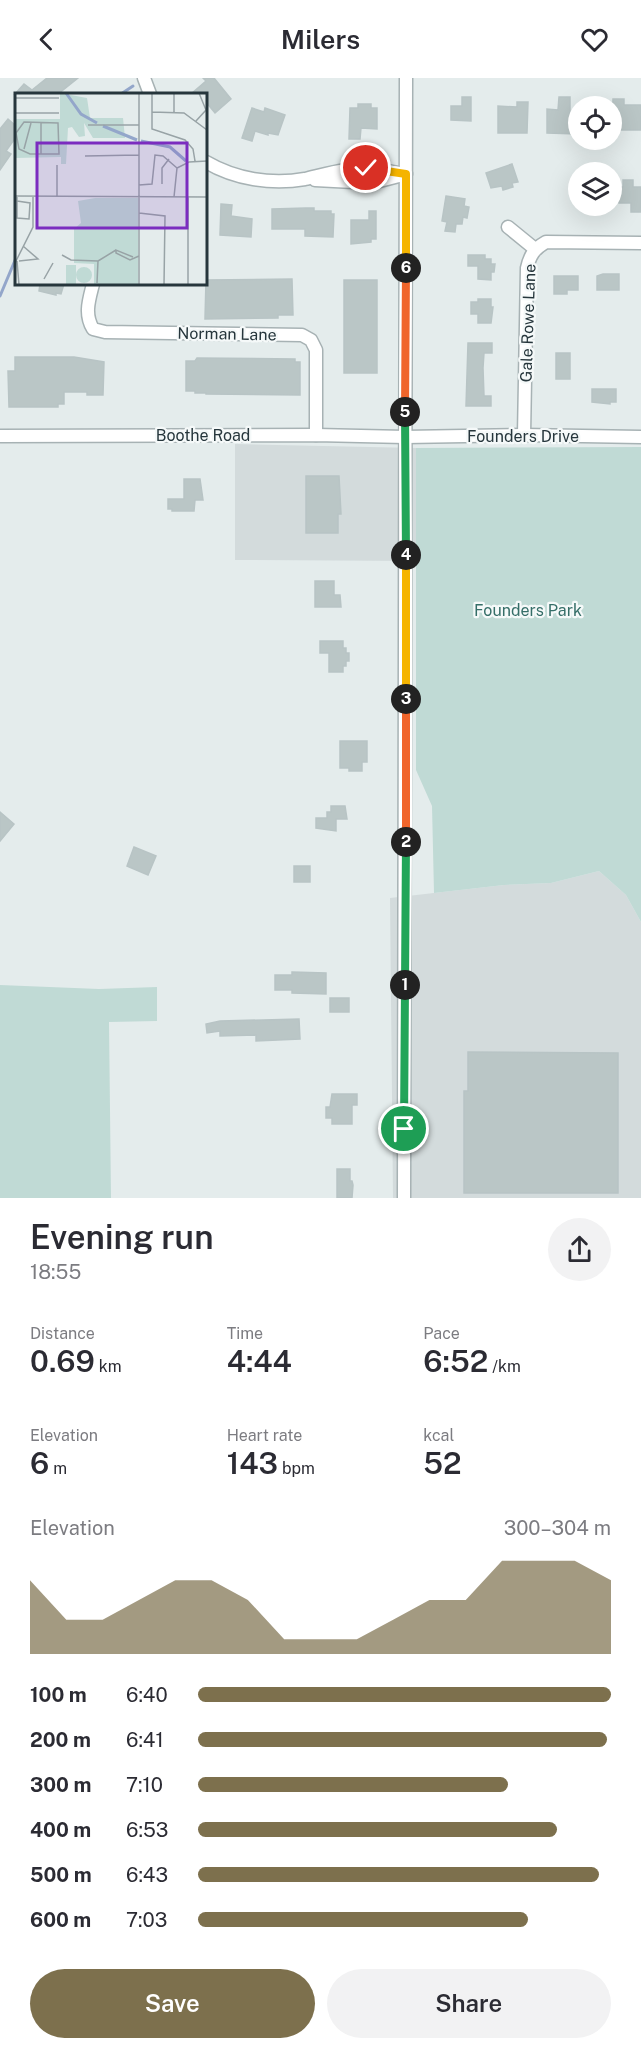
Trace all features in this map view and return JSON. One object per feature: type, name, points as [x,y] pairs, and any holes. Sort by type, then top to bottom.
[{"type":"street","points":[[144,78],[150,93]]},
{"type":"street","points":[[404,1198],[406,78]]},
{"type":"street","points":[[207,162],[235,176],[280,182],[366,168],[406,174]]},
{"type":"street","points":[[508,227],[535,249]]},
{"type":"street","name":"Gale Rowe Lane","points":[[524,435],[529,258],[535,249],[546,242],[641,243]]},
{"type":"street","name":"Norman Lane","points":[[93,285],[88,303],[88,322],[93,329],[105,332],[302,335],[311,340],[316,350],[316,435]]},
{"type":"street","name":"Founders Drive","points":[[405,437],[524,435],[641,437]]},
{"type":"street","name":"Boothe Road","points":[[0,436],[405,437]]},
{"type":"shaded area","points":[[235,444],[416,448],[416,561],[235,560]]},
{"type":"shaded area","points":[[599,871],[626,895],[641,922],[641,1198],[393,1198],[390,898],[504,885],[551,883]]},
{"type":"green space","name":"Founders Park","points":[[641,447],[641,922],[626,895],[599,871],[551,883],[504,885],[434,893],[432,806],[416,770],[416,448]]},
{"type":"green space","points":[[0,985],[99,989],[157,987],[157,1021],[109,1022],[111,1198],[0,1198]]},
{"type":"building","points":[[47,78],[78,78],[59,93],[16,93],[24,84],[32,90]]},
{"type":"building","points":[[203,78],[214,78],[231,99],[215,113],[207,103],[207,93],[192,93],[206,81]]},
{"type":"building","points":[[462,97],[471,97],[471,121],[451,120],[451,106],[462,106]]},
{"type":"building","points":[[559,97],[568,97],[568,134],[547,133],[547,109],[558,110]]},
{"type":"building","points":[[622,99],[624,99],[624,105],[641,105],[641,130],[622,130]]},
{"type":"building","points":[[517,102],[528,102],[527,133],[498,133],[498,106],[517,107]]},
{"type":"building","points":[[358,104],[371,104],[371,108],[377,108],[377,129],[361,128],[360,139],[349,139],[350,108],[358,108]]},
{"type":"building","points":[[252,108],[264,112],[265,108],[285,115],[278,135],[255,131],[252,141],[242,138]]},
{"type":"building","points":[[8,119],[15,125],[15,138],[6,151],[11,154],[0,170],[0,129]]},
{"type":"building","points":[[512,164],[518,182],[512,183],[513,187],[503,190],[502,186],[491,188],[486,173]]},
{"type":"building","points":[[623,180],[633,180],[633,187],[641,187],[641,212],[631,212],[631,203],[622,203]]},
{"type":"building","points":[[446,196],[465,199],[464,206],[469,207],[467,218],[463,217],[462,224],[456,224],[455,232],[445,231],[447,222],[442,221]]},
{"type":"building","points":[[221,204],[232,205],[231,216],[252,219],[251,237],[220,235]]},
{"type":"building","points":[[314,208],[314,211],[331,211],[331,214],[334,214],[333,237],[305,236],[305,229],[272,229],[272,209]]},
{"type":"building","points":[[369,211],[376,211],[376,239],[371,239],[371,242],[351,244],[351,220],[369,220]]},
{"type":"building","points":[[468,255],[485,255],[485,259],[491,259],[491,264],[495,264],[494,272],[491,272],[491,280],[478,279],[478,266],[468,266]]},
{"type":"building","points":[[619,274],[619,290],[597,290],[597,276]]},
{"type":"building","points":[[554,276],[578,276],[578,290],[567,290],[567,294],[554,294]]},
{"type":"building","points":[[292,279],[293,315],[278,315],[278,318],[205,319],[207,280]]},
{"type":"building","points":[[344,280],[377,280],[377,373],[344,373]]},
{"type":"building","points":[[40,285],[64,285],[61,294],[39,291]]},
{"type":"building","points":[[478,299],[491,299],[491,307],[493,307],[491,323],[478,323],[478,314],[471,314],[471,302],[478,302]]},
{"type":"building","points":[[468,343],[492,343],[492,353],[484,353],[483,368],[484,396],[491,396],[491,406],[466,406]]},
{"type":"building","points":[[556,353],[570,353],[570,379],[556,379]]},
{"type":"building","points":[[15,357],[74,357],[104,362],[103,395],[64,392],[64,404],[58,404],[58,407],[9,407],[8,371],[15,371]]},
{"type":"building","points":[[197,358],[295,359],[295,362],[300,362],[300,395],[206,394],[186,391],[186,361],[195,361]]},
{"type":"building","points":[[592,389],[616,389],[616,402],[610,402],[610,404],[592,402]]},
{"type":"building","points":[[306,476],[339,476],[341,514],[338,514],[338,533],[306,533]]},
{"type":"building","points":[[184,479],[200,479],[203,500],[195,500],[194,511],[172,511],[168,509],[168,499],[184,499]]},
{"type":"building","points":[[315,581],[334,581],[334,595],[340,595],[341,607],[315,607]]},
{"type":"building","points":[[320,641],[343,641],[343,648],[346,648],[346,653],[349,653],[349,661],[346,661],[346,666],[343,666],[343,672],[329,672],[329,653],[320,653]]},
{"type":"building","points":[[340,741],[367,741],[367,762],[362,762],[362,771],[340,768]]},
{"type":"building","points":[[331,806],[345,806],[347,819],[336,819],[336,831],[316,828],[316,818],[327,818],[327,812],[331,812]]},
{"type":"building","points":[[0,812],[14,824],[0,841]]},
{"type":"building","points":[[134,847],[156,856],[148,875],[127,866]]},
{"type":"building","points":[[294,866],[310,866],[310,882],[294,882]]},
{"type":"building","points":[[292,972],[326,973],[326,994],[275,990],[275,975],[292,975]]},
{"type":"building","points":[[330,998],[349,998],[349,1012],[330,1012]]},
{"type":"building","points":[[299,1019],[300,1039],[256,1041],[256,1035],[220,1036],[220,1031],[207,1033],[206,1024],[220,1021]]},
{"type":"building","points":[[468,1052],[618,1053],[618,1193],[464,1193],[464,1091],[468,1091]]},
{"type":"building","points":[[332,1094],[357,1094],[357,1105],[352,1105],[352,1124],[332,1124],[332,1118],[326,1118],[326,1107],[330,1107]]},
{"type":"building","points":[[337,1169],[350,1169],[350,1181],[353,1185],[352,1198],[337,1198]]},
{"type":"waterway","points":[[122,93],[133,86]]},
{"type":"waterway","points":[[0,296],[15,260]]},
{"type":"route","points":[[366,168],[406,174],[404,1129]]}]
